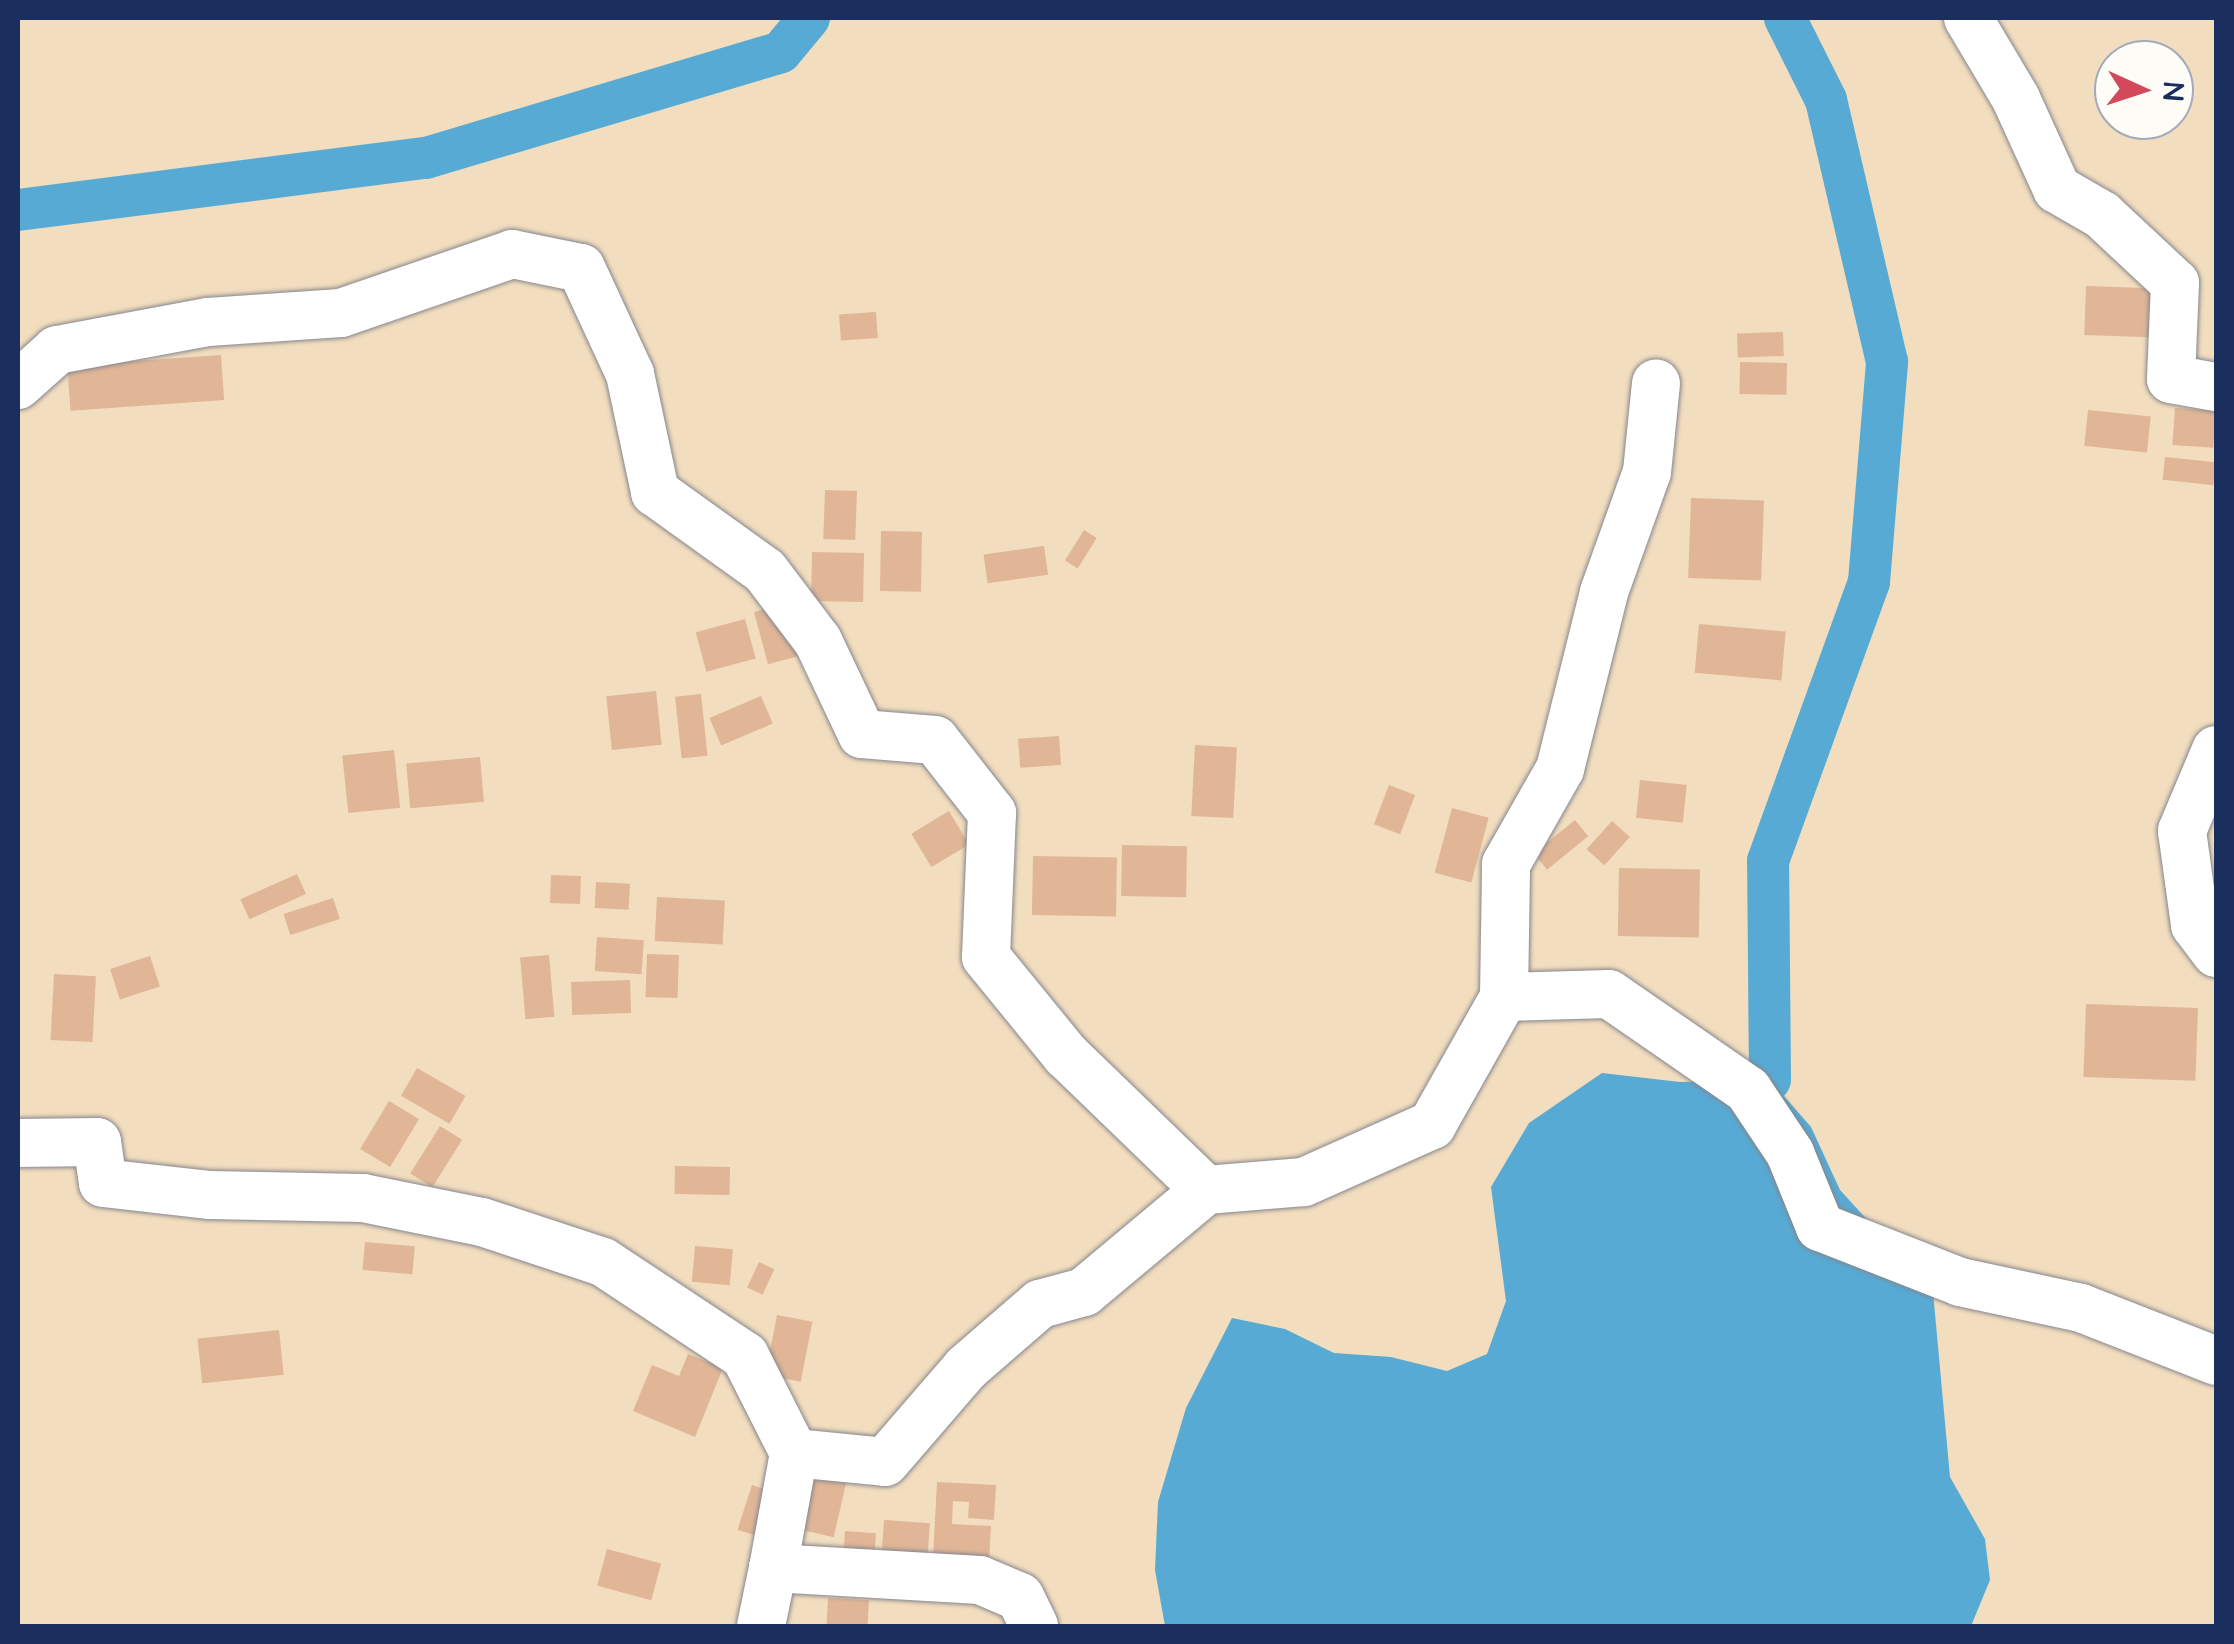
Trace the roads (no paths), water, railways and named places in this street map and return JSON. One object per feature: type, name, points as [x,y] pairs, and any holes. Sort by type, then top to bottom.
[{"type":"street","points":[[1968,18],[2016,99],[2057,189],[2102,214],[2175,283],[2172,379],[2216,387]]},
{"type":"street","points":[[18,385],[57,350],[208,322],[341,312],[512,254],[581,268],[630,374],[655,492],[765,571],[818,641],[862,734],[935,740],[992,813],[986,957],[1066,1055],[1206,1190]]},
{"type":"street","points":[[794,1453],[884,1462],[966,1368],[1040,1304],[1084,1292],[1206,1190],[1304,1182],[1432,1125],[1504,997],[1506,864],[1560,769],[1604,592],[1646,472],[1656,383]]},
{"type":"street","points":[[2216,750],[2182,830],[2195,925],[2216,953]]},
{"type":"street","points":[[1504,997],[1609,994],[1748,1090],[1790,1153],[1820,1227],[1960,1282],[2080,1308],[2216,1361]]},
{"type":"street","points":[[18,1144],[97,1142],[102,1183],[210,1195],[363,1198],[482,1222],[603,1262],[745,1356],[794,1453],[762,1626]]},
{"type":"street","points":[[773,1568],[980,1580],[1020,1597],[1034,1626]]},
{"type":"water","points":[[1602,1073],[1680,1082],[1770,1080],[1811,1127],[1840,1190],[1933,1292],[1950,1477],[1985,1539],[1990,1580],[1971,1626],[1165,1626],[1155,1570],[1158,1502],[1186,1408],[1232,1318],[1285,1329],[1334,1353],[1391,1357],[1447,1371],[1487,1354],[1506,1301],[1491,1187],[1529,1123]]},
{"type":"waterway","points":[[18,210],[426,158],[781,52],[809,18]]},
{"type":"waterway","points":[[1770,1080],[1768,861],[1869,582],[1887,362],[1826,100],[1785,18]]}]
